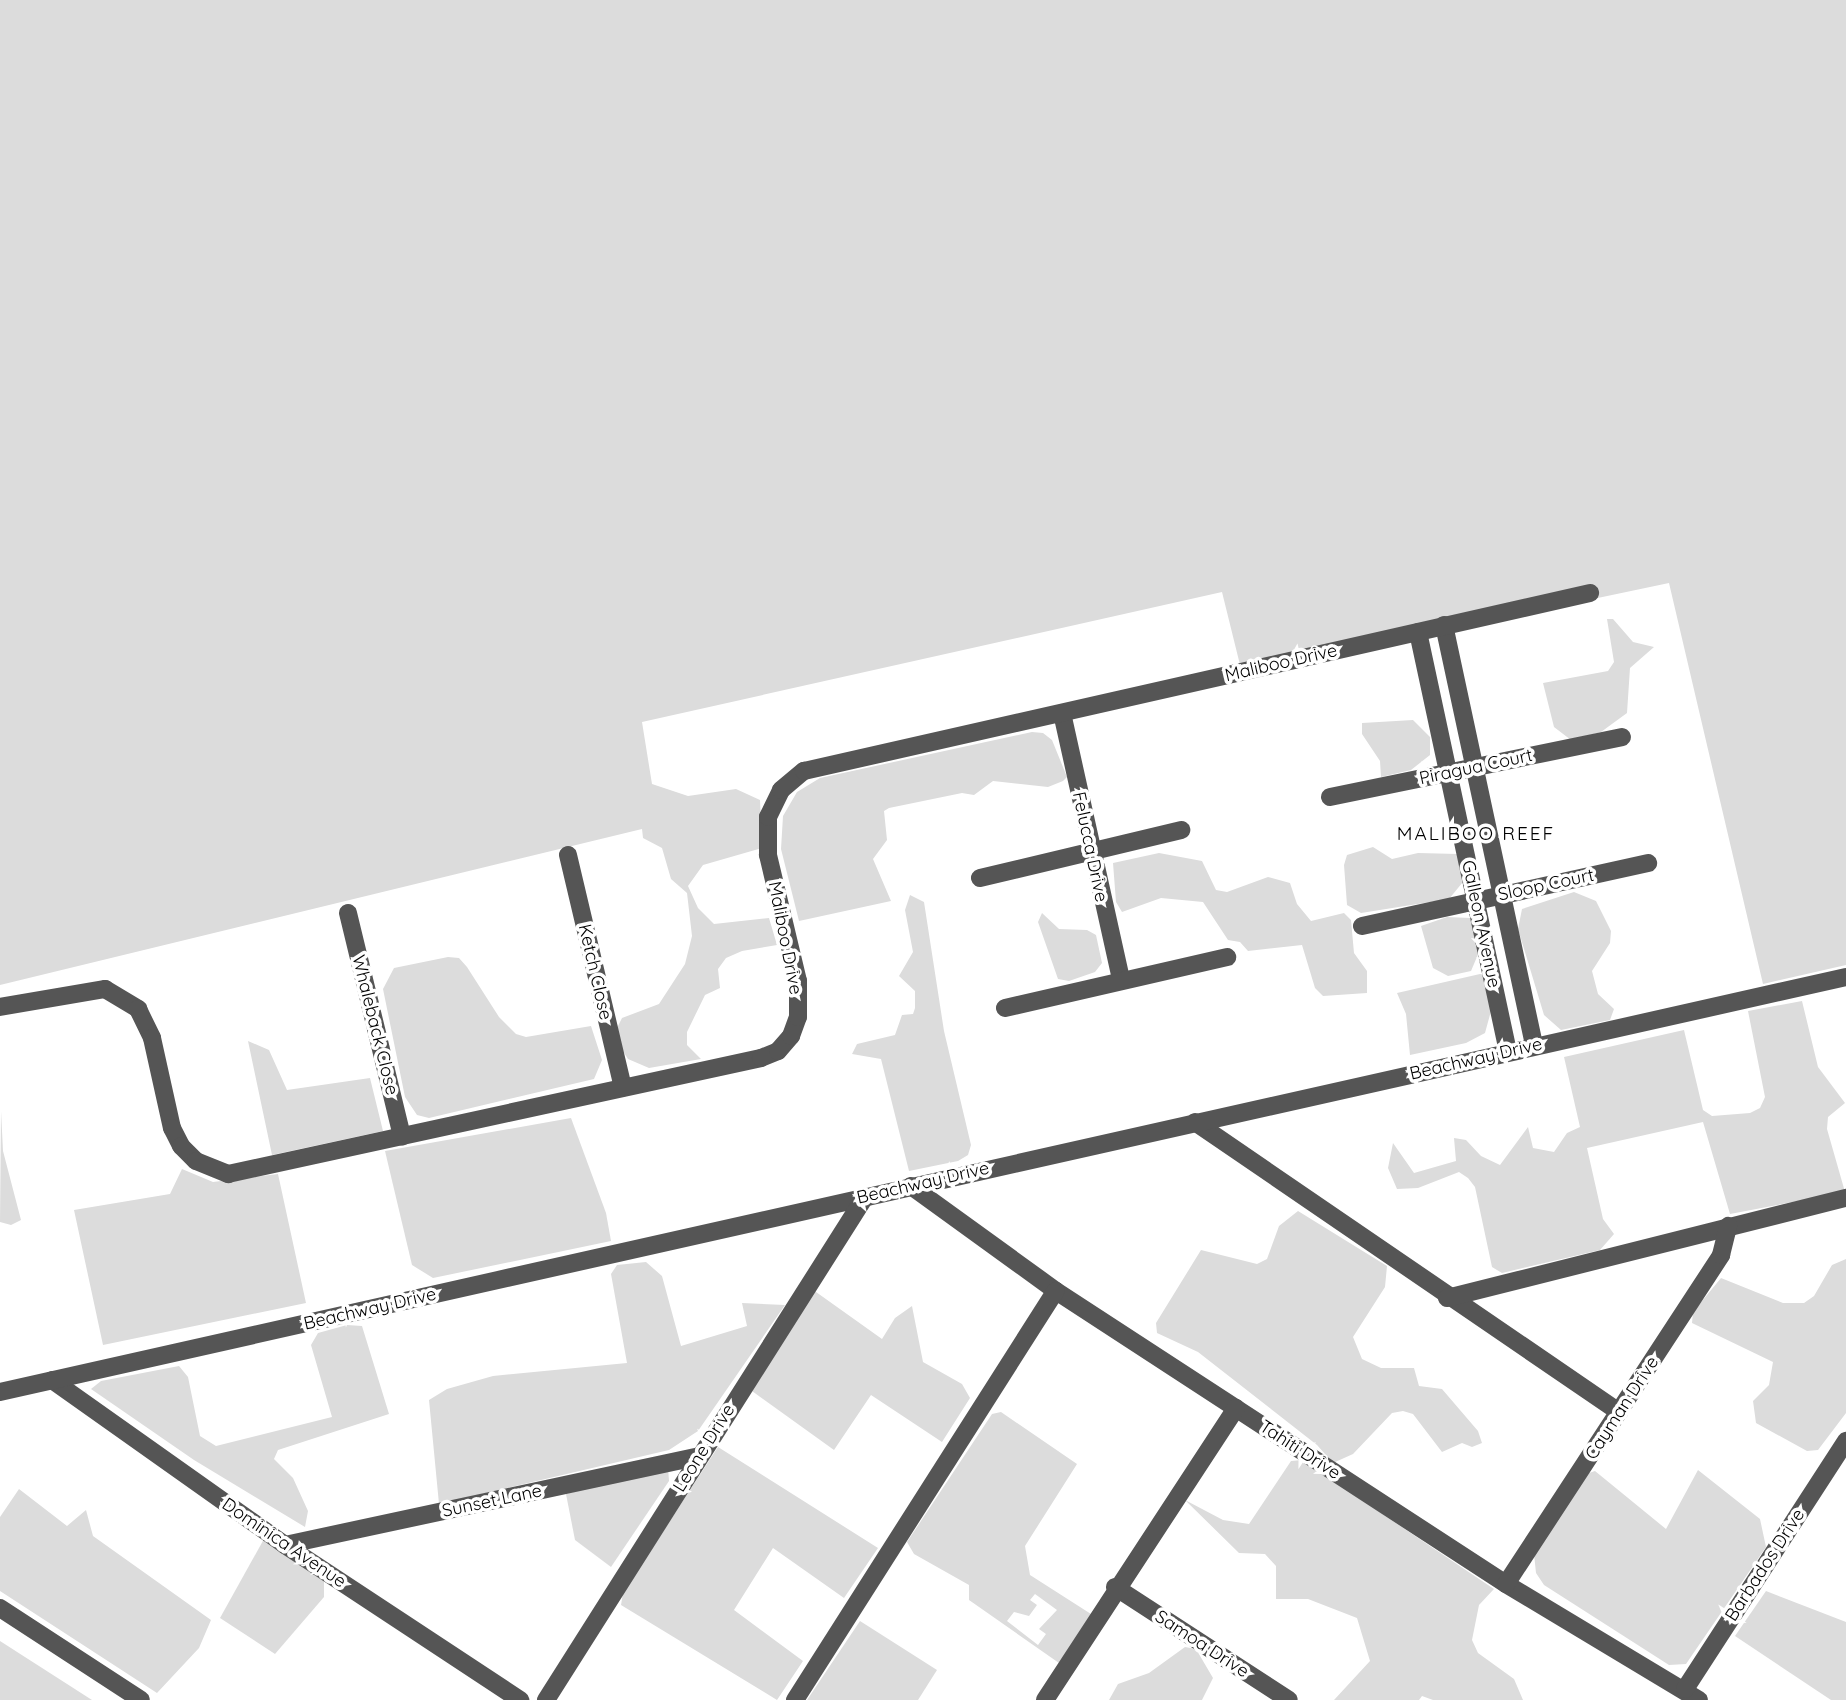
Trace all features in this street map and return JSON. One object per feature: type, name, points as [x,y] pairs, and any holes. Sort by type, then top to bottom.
[{"type":"street","name":"Maliboo Drive","points":[[0,1007],[104,989],[138,1009],[152,1038],[172,1128],[181,1146],[211,1170],[242,1174],[761,1058],[778,1051],[791,1036],[798,1017],[798,981],[768,855],[768,817],[781,790],[804,771],[1590,593]]},
{"type":"street","name":"Galleon Avenue","points":[[1444,625],[1534,1045]]},
{"type":"street","name":"Galleon Avenue","points":[[1418,632],[1508,1052]]},
{"type":"street","name":"Felucca Drive","points":[[1062,713],[1090,853],[1121,980]]},
{"type":"street","name":"Piragua Court","points":[[1330,797],[1622,737]]},
{"type":"street","points":[[980,878],[1181,830]]},
{"type":"street","name":"Ketch Close","points":[[568,855],[623,1088]]},
{"type":"street","name":"Sloop Court","points":[[1362,926],[1648,863]]},
{"type":"street","name":"Whaleback Close","points":[[348,913],[402,1137]]},
{"type":"street","points":[[1005,1008],[1227,957]]},
{"type":"street","name":"Beachway Drive","points":[[0,1392],[1846,977]]},
{"type":"street","points":[[1195,1122],[1447,1298],[1619,1412]]},
{"type":"street","name":"Tahiti Drive","points":[[911,1186],[1056,1291],[1506,1584],[1692,1694]]},
{"type":"street","name":"Leone Drive","points":[[546,1700],[865,1197]]},
{"type":"street","points":[[1447,1298],[1846,1198]]},
{"type":"street","name":"Cayman Drive","points":[[1506,1584],[1721,1255],[1728,1226]]},
{"type":"street","points":[[795,1700],[1056,1291]]},
{"type":"street","name":"Dominica Avenue","points":[[52,1380],[285,1545],[520,1700]]},
{"type":"street","points":[[1045,1700],[1115,1587],[1236,1408]]},
{"type":"street","name":"Barbados Drive","points":[[1692,1694],[1846,1441]]},
{"type":"street","name":"Sunset Lane","points":[[285,1545],[699,1456]]},
{"type":"street","name":"Samoa Drive","points":[[1115,1587],[1289,1700]]},
{"type":"street","points":[[0,1608],[141,1700]]},
{"type":"shaded area","points":[[0,0],[1846,0],[1846,965],[1763,984],[1669,583],[1242,673],[1222,592],[642,722],[652,784],[688,796],[736,789],[760,800],[762,848],[703,865],[688,886],[698,908],[714,924],[769,918],[777,945],[742,951],[726,958],[718,969],[720,988],[705,995],[687,1032],[687,1045],[701,1059],[649,1068],[628,1059],[619,1045],[617,1028],[622,1018],[659,1004],[685,964],[692,936],[687,893],[671,879],[662,848],[643,838],[642,829],[0,985]]},
{"type":"shaded area","points":[[1607,619],[1613,619],[1633,642],[1654,647],[1630,668],[1627,713],[1601,732],[1571,740],[1554,727],[1543,683],[1608,671],[1614,662]]},
{"type":"shaded area","points":[[1413,720],[1430,737],[1430,755],[1411,770],[1381,777],[1380,761],[1362,734],[1362,723]]},
{"type":"shaded area","points":[[1032,732],[1043,733],[1052,740],[1067,777],[1063,781],[1048,787],[993,781],[974,795],[962,793],[889,808],[884,811],[887,840],[873,859],[891,901],[799,921],[781,849],[783,816],[797,792],[820,778]]},
{"type":"shaded area","points":[[1373,847],[1392,859],[1418,853],[1458,854],[1467,877],[1449,899],[1361,913],[1347,905],[1344,865],[1347,855]]},
{"type":"shaded area","points":[[1159,853],[1202,861],[1216,890],[1227,892],[1268,877],[1290,883],[1297,904],[1311,921],[1344,913],[1351,920],[1354,953],[1367,971],[1367,993],[1323,996],[1315,988],[1302,945],[1248,951],[1240,942],[1228,940],[1203,902],[1161,898],[1122,912],[1116,902],[1113,863]]},
{"type":"shaded area","points":[[1574,892],[1596,901],[1611,931],[1610,943],[1592,971],[1598,994],[1614,1009],[1610,1020],[1561,1030],[1544,1015],[1518,929],[1522,909]]},
{"type":"shaded area","points":[[910,895],[924,902],[944,1031],[971,1145],[968,1155],[958,1161],[909,1171],[881,1059],[852,1054],[857,1044],[895,1035],[902,1015],[913,1014],[915,991],[899,976],[913,952],[905,910]]},
{"type":"shaded area","points":[[1042,913],[1059,929],[1087,930],[1096,935],[1102,963],[1095,972],[1069,981],[1058,979],[1038,922]]},
{"type":"shaded area","points":[[1447,917],[1470,918],[1482,945],[1471,971],[1448,976],[1433,968],[1421,926]]},
{"type":"shaded area","points":[[448,957],[459,958],[467,967],[499,1017],[516,1034],[526,1037],[591,1026],[602,1060],[594,1079],[429,1118],[417,1115],[405,1097],[383,989],[394,968]]},
{"type":"shaded area","points":[[1485,975],[1491,1011],[1485,1033],[1466,1043],[1410,1055],[1406,1014],[1397,993]]},
{"type":"shaded area","points":[[1802,1001],[1818,1067],[1845,1103],[1828,1117],[1827,1129],[1845,1192],[1730,1214],[1703,1122],[1587,1148],[1603,1219],[1614,1234],[1600,1250],[1502,1273],[1492,1267],[1475,1187],[1468,1178],[1459,1172],[1418,1188],[1397,1189],[1388,1168],[1393,1143],[1414,1173],[1456,1161],[1454,1138],[1466,1140],[1481,1156],[1500,1165],[1528,1127],[1533,1148],[1554,1152],[1567,1133],[1580,1127],[1564,1057],[1684,1030],[1703,1110],[1712,1116],[1750,1113],[1760,1108],[1765,1097],[1748,1011]]},
{"type":"shaded area","points":[[248,1041],[269,1050],[287,1090],[370,1078],[383,1131],[272,1155]]},
{"type":"shaded area","points":[[1,1111],[3,1151],[21,1220],[11,1225],[0,1222]]},
{"type":"shaded area","points":[[571,1118],[606,1213],[611,1241],[433,1278],[412,1265],[385,1151]]},
{"type":"shaded area","points":[[182,1169],[213,1182],[278,1174],[306,1303],[103,1345],[74,1210],[170,1194]]},
{"type":"shaded area","points":[[1298,1211],[1387,1266],[1385,1287],[1353,1337],[1362,1359],[1381,1368],[1414,1368],[1419,1386],[1442,1389],[1478,1431],[1482,1443],[1472,1447],[1462,1443],[1442,1452],[1413,1414],[1403,1411],[1392,1413],[1353,1454],[1333,1463],[1317,1445],[1198,1352],[1157,1333],[1156,1323],[1201,1250],[1257,1264],[1267,1259],[1279,1226]]},
{"type":"shaded area","points":[[1846,1259],[1846,1413],[1818,1450],[1807,1451],[1756,1423],[1753,1401],[1769,1385],[1773,1362],[1692,1323],[1693,1312],[1721,1278],[1783,1303],[1804,1303],[1814,1296],[1832,1265]]},
{"type":"shaded area","points":[[646,1262],[662,1276],[681,1346],[747,1326],[742,1303],[785,1305],[698,1431],[669,1450],[439,1504],[429,1400],[447,1389],[493,1376],[627,1363],[611,1274],[617,1265]]},
{"type":"shaded area","points":[[809,1287],[882,1339],[895,1318],[912,1306],[923,1362],[962,1384],[970,1398],[942,1442],[871,1395],[834,1450],[752,1391]]},
{"type":"shaded area","points":[[347,1325],[362,1326],[389,1414],[278,1450],[274,1459],[293,1478],[308,1511],[305,1527],[194,1460],[91,1389],[101,1381],[179,1366],[188,1377],[200,1436],[216,1446],[332,1417],[311,1345],[318,1333]]},
{"type":"shaded area","points":[[1001,1412],[1077,1464],[1025,1546],[1030,1575],[1091,1614],[1059,1663],[969,1600],[969,1585],[914,1554],[907,1542],[992,1414]],"holes":[[[1035,1594],[1057,1610],[1039,1629],[1046,1634],[1038,1645],[1007,1621],[1014,1612],[1029,1616],[1037,1605],[1030,1600]]]},
{"type":"shaded area","points":[[718,1447],[878,1548],[844,1598],[773,1548],[734,1610],[803,1661],[777,1700],[621,1605],[623,1593]]},
{"type":"shaded area","points":[[1302,1460],[1494,1589],[1479,1605],[1472,1640],[1478,1653],[1514,1679],[1523,1700],[1433,1700],[1422,1696],[1419,1700],[1334,1700],[1370,1661],[1357,1618],[1308,1599],[1276,1599],[1276,1566],[1265,1554],[1239,1553],[1185,1500],[1223,1520],[1249,1524],[1291,1461]]},
{"type":"shaded area","points":[[668,1467],[669,1481],[611,1567],[575,1540],[566,1494]]},
{"type":"shaded area","points":[[1698,1470],[1760,1519],[1766,1547],[1686,1664],[1669,1665],[1544,1585],[1536,1573],[1534,1554],[1583,1475],[1595,1471],[1666,1529]]},
{"type":"shaded area","points":[[19,1489],[67,1526],[86,1510],[93,1536],[211,1620],[199,1648],[157,1693],[0,1591],[0,1517]]},
{"type":"shaded area","points":[[264,1539],[324,1577],[324,1597],[275,1654],[220,1618]]},
{"type":"shaded area","points":[[1766,1591],[1846,1622],[1846,1700],[1831,1700],[1735,1636]]},
{"type":"shaded area","points":[[860,1621],[937,1670],[918,1700],[807,1700]]},
{"type":"shaded area","points":[[0,1641],[92,1700],[0,1700]]},
{"type":"shaded area","points":[[1185,1647],[1196,1649],[1213,1678],[1202,1700],[1109,1700],[1118,1684],[1149,1673]]},
{"type":"district","name":"MALIBOO REEF","points":[[1476,834]]}]
